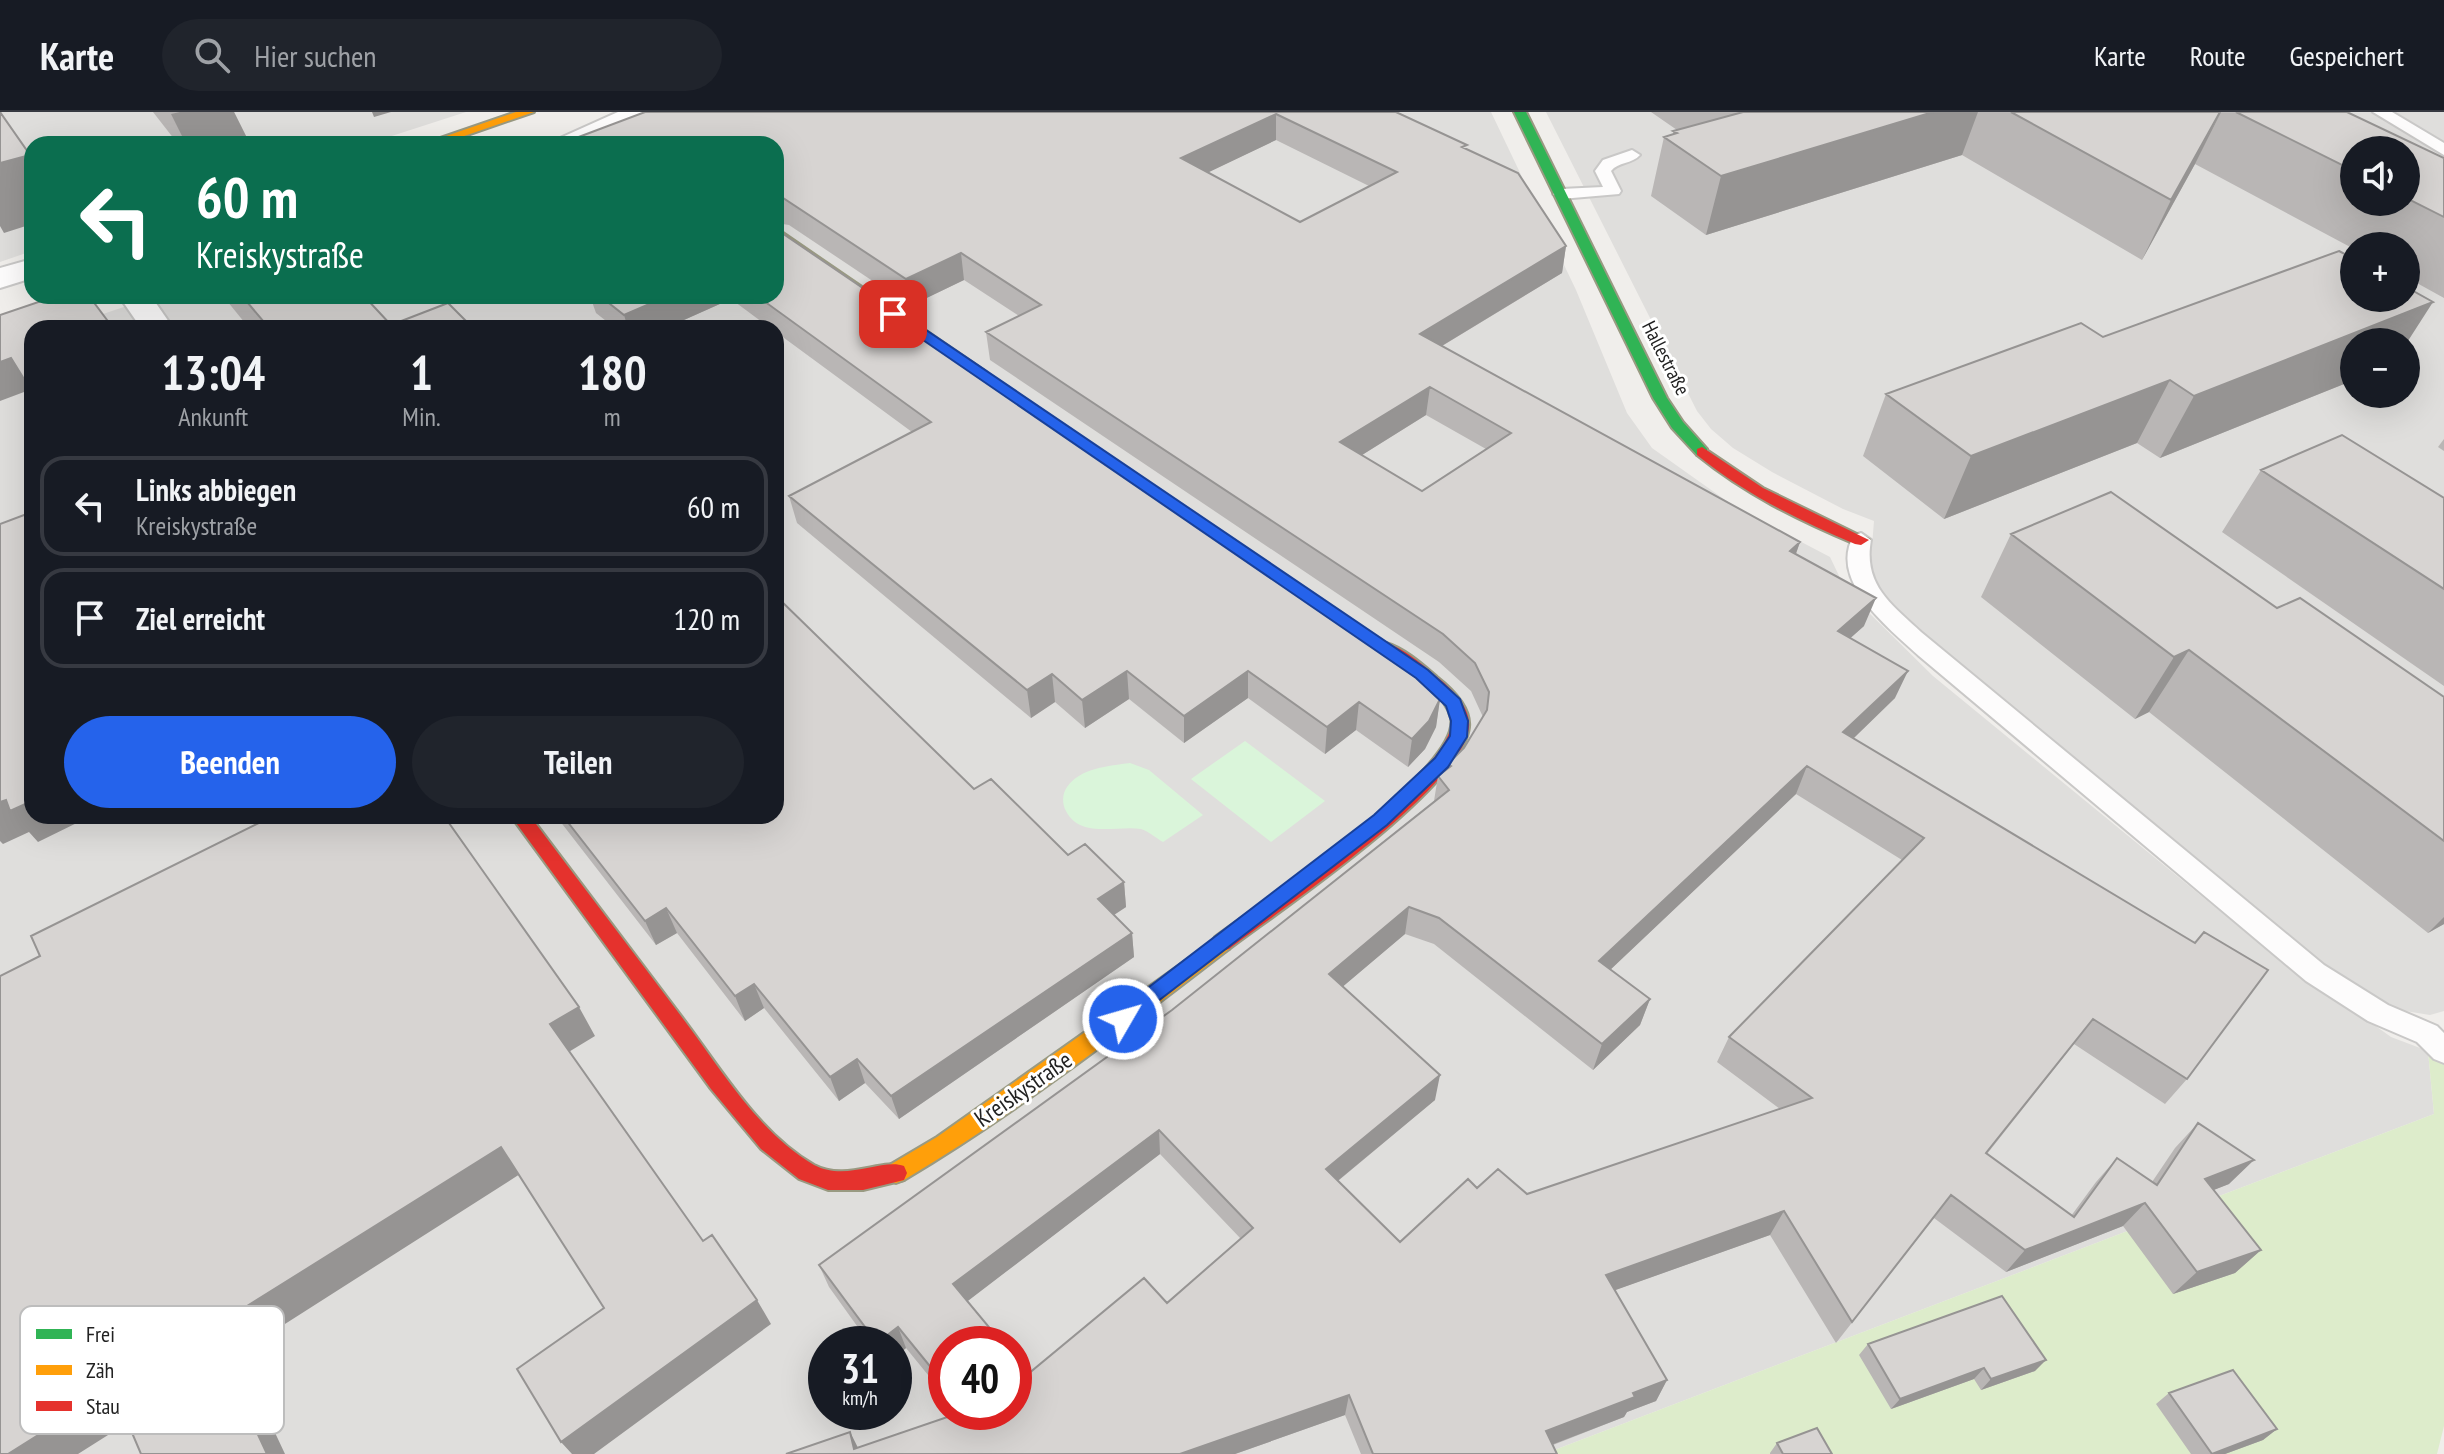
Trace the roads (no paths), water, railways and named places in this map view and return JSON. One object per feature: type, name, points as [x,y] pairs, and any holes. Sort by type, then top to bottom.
[{"type":"street","points":[[454,136],[528,112]]},
{"type":"street","name":"Hallestraße","points":[[1520,112],[1660,398],[1683,435],[1710,460],[1753,489],[1791,510],[1861,540]]},
{"type":"street","points":[[588,136],[628,118],[638,136]]},
{"type":"street","points":[[784,239],[994,382]]},
{"type":"street","points":[[0,278],[24,270]]},
{"type":"street","name":"Kreiskystraße","points":[[526,824],[729,1096],[779,1151],[809,1173],[835,1180],[869,1181],[902,1171],[945,1144],[1123,1019],[1381,820],[1442,763],[1458,737],[1460,721],[1453,703],[1422,674],[1374,641]]},
{"type":"lane","points":[[2381,112],[2444,150]]},
{"type":"lane","points":[[1561,194],[1613,191],[1603,171],[1609,163],[1632,155]]},
{"type":"lane","points":[[1861,540],[1858,572],[1866,585],[1906,632],[1950,671],[2315,973],[2378,1013],[2438,1039]]}]
